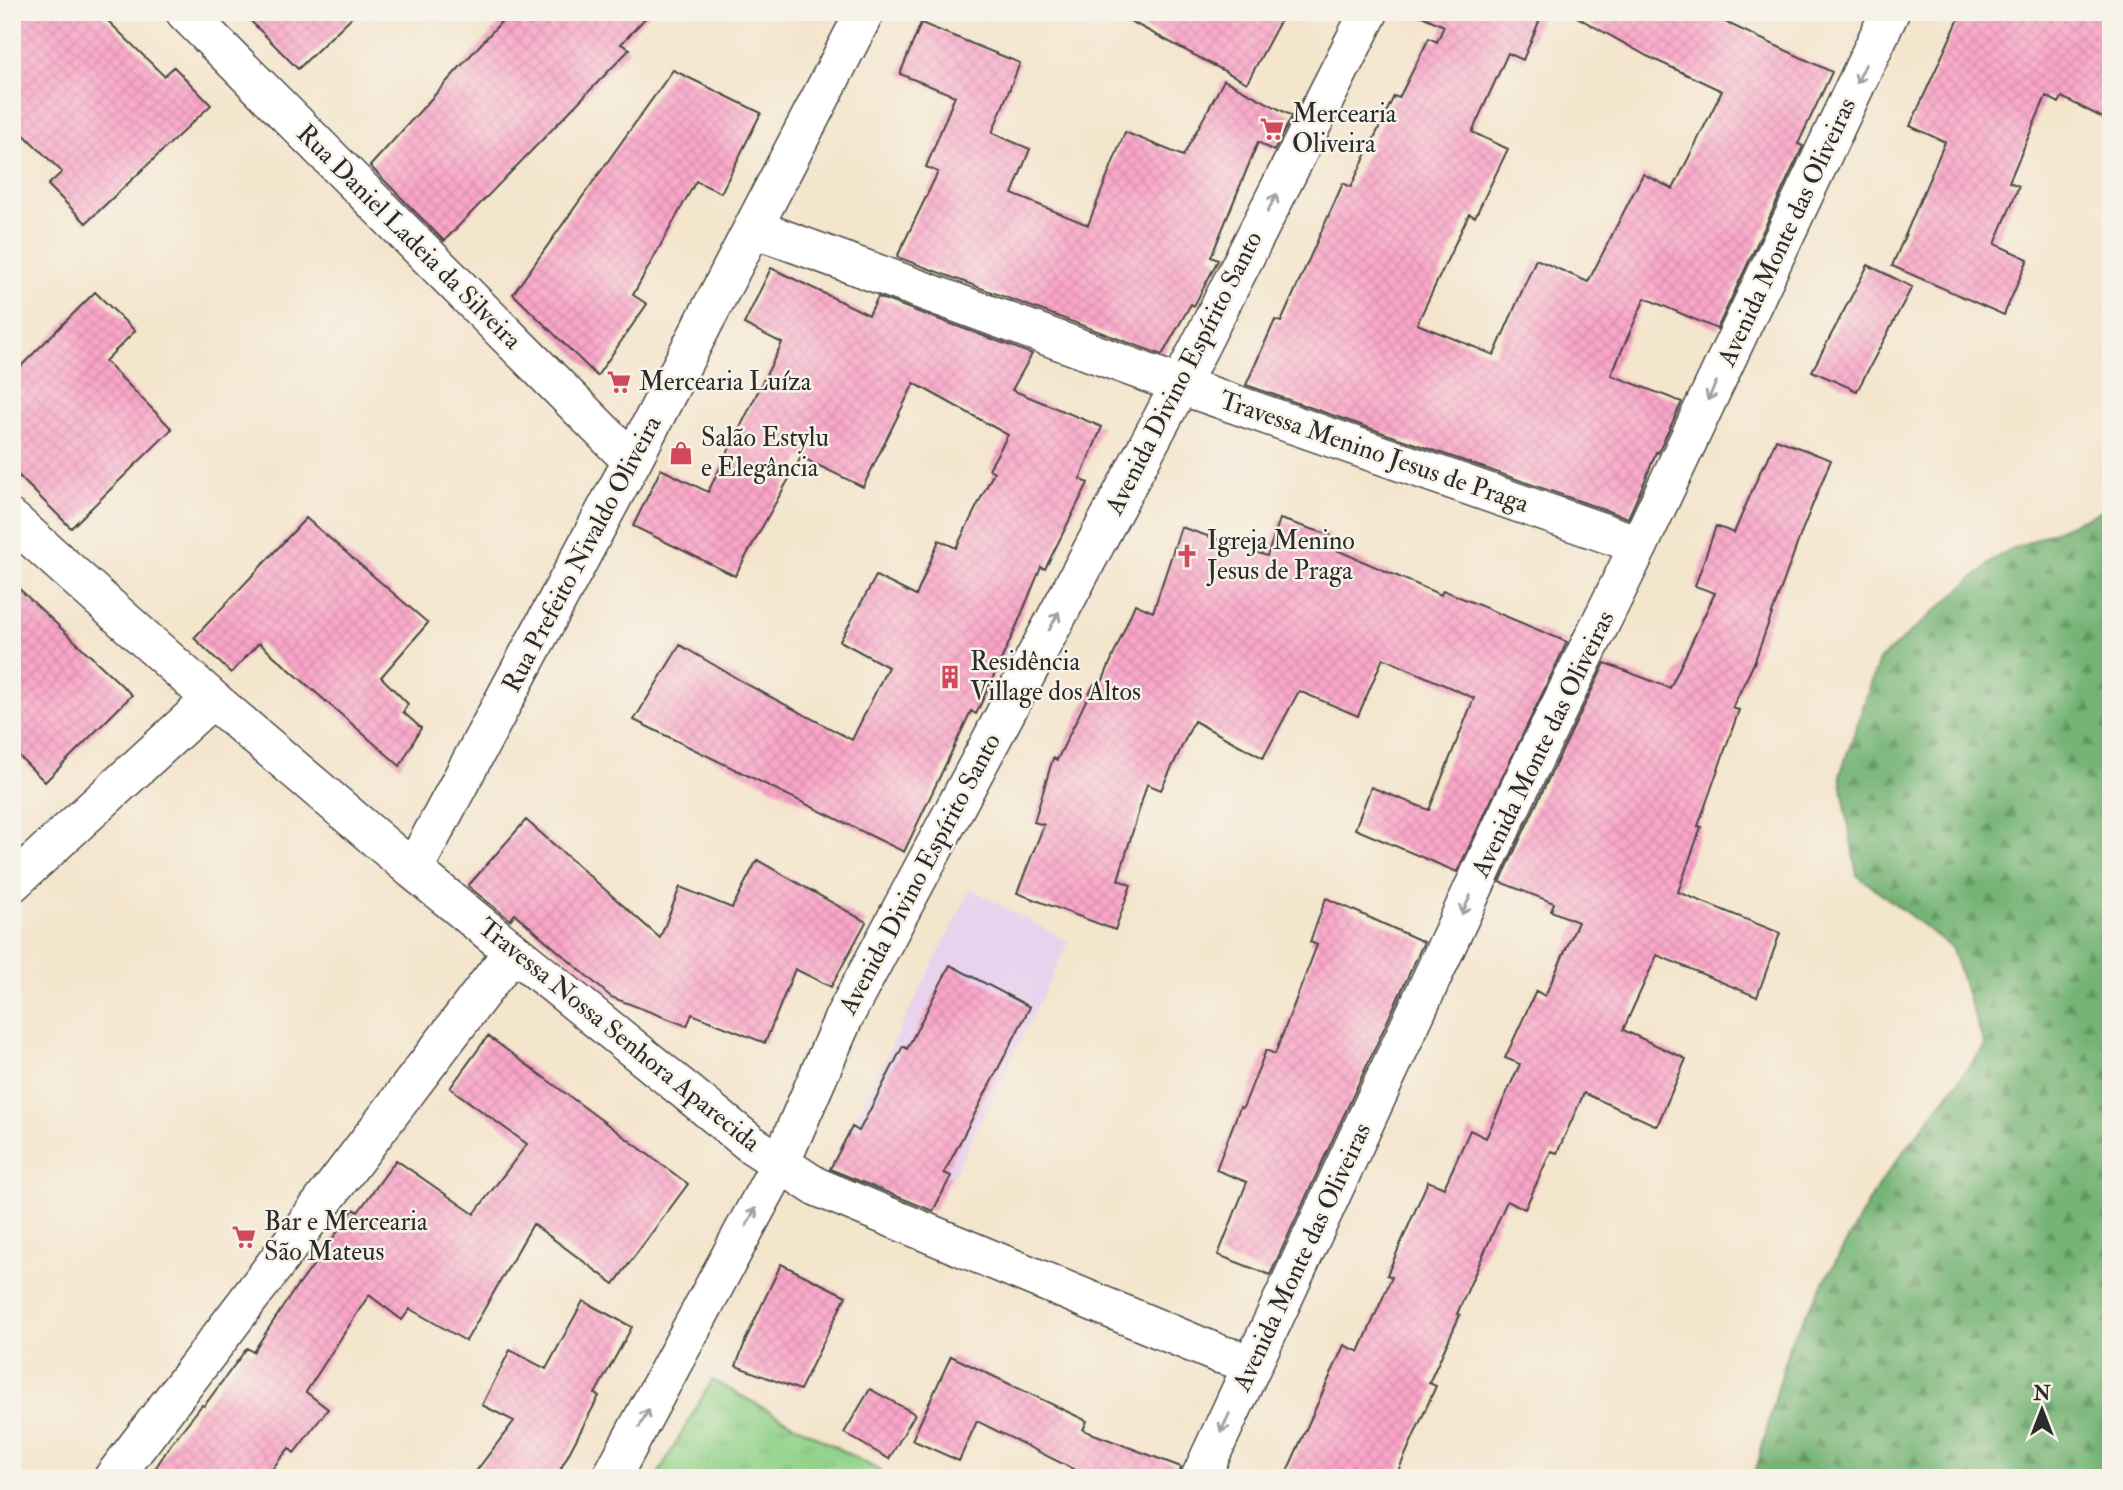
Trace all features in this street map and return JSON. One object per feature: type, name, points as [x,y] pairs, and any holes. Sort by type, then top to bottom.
[{"type":"street","name":"Rua Daniel Ladeia da Silveira","points":[[185,12],[632,461]]},
{"type":"street","name":"Avenida Divino Espírito Santo","points":[[611,1478],[781,1162],[844,1017],[1180,385],[1369,12]]},
{"type":"street","name":"Avenida Monte das Oliveiras","points":[[1200,1478],[1524,779],[1639,545],[1890,12]]},
{"type":"street","name":"Rua Prefeito Nivaldo Oliveira","points":[[413,870],[632,461],[753,228],[855,17]]},
{"type":"street","name":"Travessa Menino Jesus de Praga","points":[[753,228],[1180,385],[1639,545]]},
{"type":"street","name":"Travessa Nossa Senhora Aparecida","points":[[12,520],[212,699],[413,870],[751,1144],[815,1186],[1219,1354],[1252,1363]]},
{"type":"street","points":[[12,883],[212,699]]},
{"type":"street","points":[[113,1478],[513,951]]},
{"type":"shaded area","points":[[971,889],[1069,942],[951,1181],[849,1130]]},
{"type":"green space","points":[[2111,507],[2111,1478],[1754,1478],[1790,1343],[1879,1184],[1985,1046],[1951,947],[1857,875],[1840,775],[1879,660],[2001,554]]},
{"type":"green space","points":[[712,1380],[893,1478],[656,1478]]},
{"type":"building","points":[[12,12],[99,12],[164,76],[174,67],[211,105],[86,223],[48,185],[62,172],[12,123]]},
{"type":"building","points":[[242,12],[357,12],[298,69]]},
{"type":"building","points":[[510,12],[651,12],[621,44],[630,49],[444,241],[370,166]]},
{"type":"building","points":[[1113,12],[1285,12],[1247,83]]},
{"type":"building","points":[[1413,12],[1543,12],[1523,60],[1508,53],[1472,132],[1508,149],[1475,217],[1469,214],[1417,324],[1494,355],[1536,259],[1588,282],[1643,174],[1673,189],[1722,91],[1647,56],[1568,12],[1704,12],[1832,72],[1798,144],[1803,146],[1717,329],[1645,298],[1611,375],[1682,402],[1658,453],[1656,452],[1628,518],[1246,385],[1275,320],[1281,322],[1343,183],[1351,187],[1394,96],[1399,98],[1429,38],[1437,42],[1444,26]]},
{"type":"building","points":[[1962,12],[2111,12],[2111,122],[2062,97],[2059,103],[2046,96],[2009,182],[2019,186],[1995,244],[2028,259],[2004,315],[1892,266],[1945,142],[1910,126]]},
{"type":"building","points":[[921,23],[1020,63],[992,133],[1030,149],[1012,194],[1088,225],[1125,132],[1183,156],[1224,80],[1292,116],[1274,151],[1258,142],[1211,257],[1218,260],[1194,306],[1191,304],[1162,355],[897,257],[938,172],[926,167],[955,96],[900,74]]},
{"type":"building","points":[[673,70],[761,113],[721,193],[696,181],[633,295],[647,304],[597,376],[513,294]]},
{"type":"building","points":[[1868,265],[1912,287],[1857,391],[1812,371]]},
{"type":"building","points":[[771,268],[869,315],[878,297],[1032,354],[1012,390],[1102,427],[1080,479],[1088,483],[1045,569],[1041,567],[976,714],[971,711],[904,852],[634,720],[680,645],[852,740],[888,667],[840,641],[876,576],[916,596],[939,540],[956,548],[994,472],[989,469],[1008,435],[914,383],[863,487],[801,457],[735,576],[633,526],[661,469],[708,492],[782,343],[744,324]]},
{"type":"building","points":[[95,292],[135,331],[105,361],[172,429],[71,528],[12,469],[12,375]]},
{"type":"building","points":[[1776,439],[1831,460],[1754,663],[1732,708],[1739,710],[1678,892],[1780,933],[1757,997],[1657,955],[1623,1030],[1686,1059],[1657,1126],[1584,1093],[1557,1153],[1551,1151],[1525,1209],[1507,1201],[1429,1383],[1436,1386],[1395,1478],[1284,1478],[1344,1345],[1359,1352],[1392,1277],[1387,1275],[1428,1181],[1444,1188],[1470,1130],[1486,1138],[1520,1064],[1505,1058],[1536,991],[1545,996],[1578,922],[1551,911],[1554,903],[1500,882],[1544,788],[1605,663],[1670,688],[1715,593],[1695,586],[1716,526],[1734,533]]},
{"type":"building","points":[[306,518],[428,623],[381,677],[408,704],[403,712],[421,728],[400,766],[259,643],[231,673],[194,638]]},
{"type":"building","points":[[1280,519],[1330,535],[1327,546],[1441,595],[1443,590],[1567,642],[1457,872],[1355,829],[1371,787],[1429,810],[1474,698],[1383,658],[1358,716],[1299,691],[1263,758],[1194,721],[1161,790],[1147,784],[1118,880],[1131,885],[1115,930],[1017,893],[1044,825],[1034,822],[1053,758],[1057,760],[1094,684],[1100,687],[1135,604],[1153,612],[1181,527],[1267,556]]},
{"type":"building","points":[[12,582],[132,695],[45,782],[12,749]]},
{"type":"building","points":[[526,820],[660,938],[680,887],[732,908],[757,860],[866,922],[831,987],[795,969],[765,1043],[692,1014],[687,1026],[611,997],[515,914],[510,920],[468,886]]},
{"type":"building","points":[[1326,898],[1424,942],[1270,1275],[1218,1255],[1247,1182],[1216,1170],[1266,1050],[1275,1054],[1317,945],[1310,942]]},
{"type":"building","points":[[950,965],[1030,1007],[944,1173],[951,1176],[933,1211],[830,1169],[852,1127],[859,1131],[903,1046],[907,1049]]},
{"type":"building","points":[[488,1036],[688,1184],[614,1284],[533,1224],[466,1341],[410,1309],[402,1320],[369,1295],[306,1392],[328,1409],[294,1453],[289,1448],[265,1478],[149,1478],[171,1444],[202,1405],[204,1406],[247,1348],[253,1352],[298,1284],[354,1209],[358,1212],[396,1160],[474,1214],[527,1144],[450,1088]]},
{"type":"building","points":[[781,1264],[846,1296],[800,1390],[736,1366]]},
{"type":"building","points":[[583,1301],[632,1327],[595,1394],[599,1396],[556,1478],[471,1478],[514,1421],[482,1405],[510,1350],[546,1369]]},
{"type":"building","points":[[951,1356],[1087,1421],[1083,1430],[1181,1467],[1179,1478],[1091,1478],[977,1421],[959,1461],[912,1440]]},
{"type":"building","points":[[870,1389],[915,1414],[889,1459],[844,1433]]},
{"type":"place","name":"Mercearia Oliveira","points":[[1272,129]]},
{"type":"place","name":"Mercearia Luíza","points":[[619,382]]},
{"type":"place","name":"Salão Estylu e Elegância","points":[[681,453]]},
{"type":"place","name":"Igreja Menino Jesus de Praga","points":[[1187,556]]},
{"type":"place","name":"Residência Village dos Altos","points":[[950,677]]},
{"type":"place","name":"Bar e Mercearia São Mateus","points":[[244,1237]]}]
